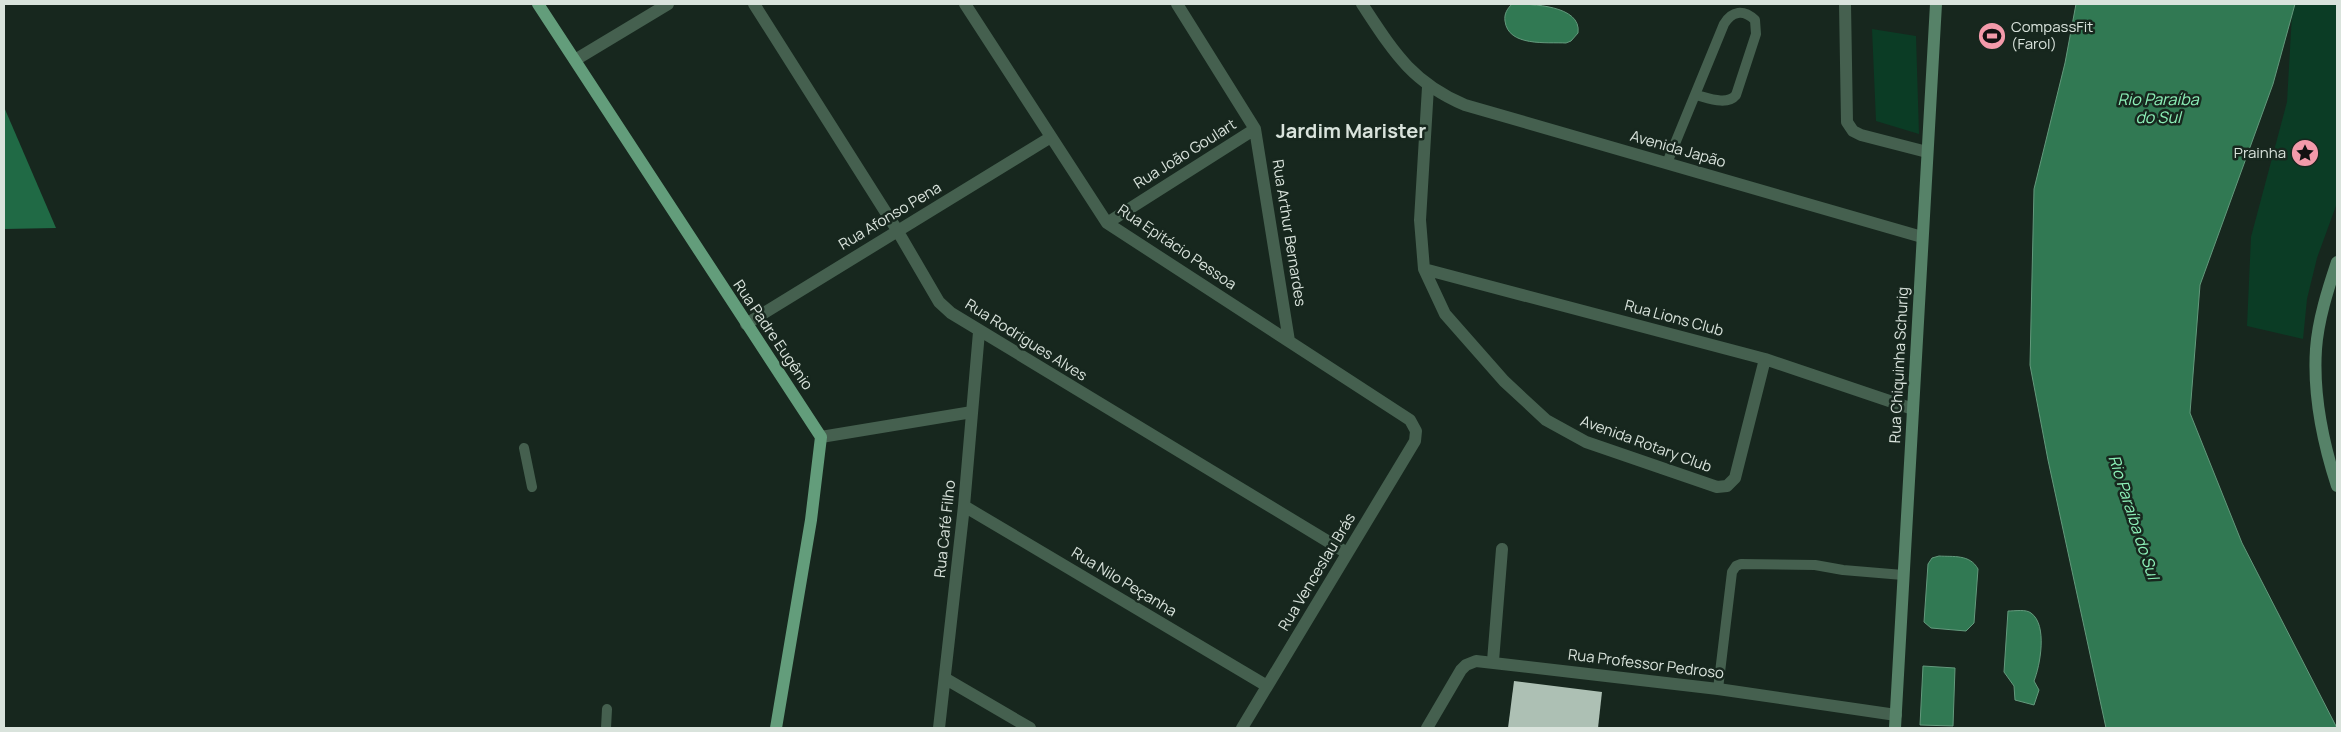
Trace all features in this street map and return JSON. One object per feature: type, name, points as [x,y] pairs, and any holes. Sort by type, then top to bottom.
[{"type":"main road","name":"Rua Padre Eugênio","points":[[538,4],[821,437]]},
{"type":"main road","points":[[776,728],[811,520],[821,437]]},
{"type":"street","points":[[575,60],[668,4]]},
{"type":"street","name":"Rua Rodrigues Alves","points":[[754,4],[897,230],[940,302],[951,313],[979,332],[1347,553]]},
{"type":"street","name":"Rua Epitácio Pessoa","points":[[966,4],[1107,223],[1410,420],[1416,431]]},
{"type":"street","name":"Rua Arthur Bernardes","points":[[1177,4],[1255,129],[1289,341]]},
{"type":"street","name":"Avenida Japão","points":[[1362,4],[1391,48],[1408,68],[1428,87],[1464,105],[1922,236]]},
{"type":"street","points":[[1846,4],[1848,122],[1853,131],[1861,135],[1927,152]]},
{"type":"street","name":"Rua Chiquinha Schurig","points":[[1895,722],[1936,4]]},
{"type":"street","name":"Avenida Rotary Club","points":[[1428,87],[1420,220],[1424,269],[1445,314],[1504,381],[1546,420],[1586,442],[1717,487],[1727,486],[1735,478],[1765,359]]},
{"type":"street","name":"Rua João Goulart","points":[[1107,223],[1255,129]]},
{"type":"street","name":"Rua Afonso Pena","points":[[746,324],[1052,137]]},
{"type":"street","points":[[2337,262],[2316,348],[2320,413],[2326,451],[2337,486]]},
{"type":"street","name":"Rua Lions Club","points":[[1424,269],[1765,359],[1912,409]]},
{"type":"street","name":"Rua Café Filho","points":[[939,728],[964,506],[979,332]]},
{"type":"street","points":[[821,437],[972,412]]},
{"type":"street","name":"Rua Venceslau Brás","points":[[1242,728],[1415,442],[1416,431]]},
{"type":"street","name":"Rua Nilo Peçanha","points":[[964,506],[1267,686]]},
{"type":"street","points":[[1493,662],[1502,549]]},
{"type":"street","name":"Rua Professor Pedroso","points":[[1427,728],[1461,670],[1466,665],[1476,661],[1718,689],[1895,722]]},
{"type":"street","points":[[946,679],[1030,728]]},
{"type":"lane","points":[[1667,163],[1724,24],[1733,14],[1742,12],[1749,15],[1754,20],[1756,34],[1736,95],[1732,100],[1726,101],[1696,96]]},
{"type":"lane","points":[[524,448],[532,487]]},
{"type":"lane","points":[[1718,689],[1732,572],[1736,566],[1741,564],[1816,564],[1843,570],[1903,574]]},
{"type":"lane","points":[[606,728],[607,709]]},
{"type":"shaded area","name":"Prainha","points":[[2295,4],[2337,4],[2337,203],[2317,258],[2307,299],[2303,339],[2247,326],[2251,237],[2287,102],[2292,14]]},
{"type":"shaded area","points":[[1872,29],[1916,36],[1919,134],[1876,121]]},
{"type":"shaded area","points":[[4,107],[56,228],[4,229]]},
{"type":"water","points":[[1512,4],[1542,6],[1564,12],[1572,17],[1577,24],[1578,33],[1571,41],[1566,43],[1521,39],[1513,35],[1505,21],[1506,12]]},
{"type":"water","name":"Rio Paraíba do Sul","points":[[2076,4],[2295,4],[2273,84],[2200,285],[2190,413],[2242,543],[2337,728],[2106,728],[2048,460],[2030,365],[2034,189],[2065,63]]},
{"type":"water","points":[[1939,556],[1966,559],[1975,564],[1978,569],[1974,623],[1966,631],[1931,628],[1924,622],[1928,564],[1932,558]]},
{"type":"water","points":[[2008,611],[2031,613],[2039,627],[2041,646],[2034,681],[2039,690],[2034,705],[2015,700],[2014,686],[2004,672]]},
{"type":"water","points":[[1923,666],[1955,668],[1953,726],[1920,725]]},
{"type":"building","points":[[1514,681],[1602,692],[1598,728],[1508,728]]},
{"type":"place","name":"CompassFit (Farol)","points":[[1992,36]]},
{"type":"place","name":"Prainha","points":[[2305,153]]},
{"type":"district","name":"Jardim Marister","points":[[1351,131]]}]
